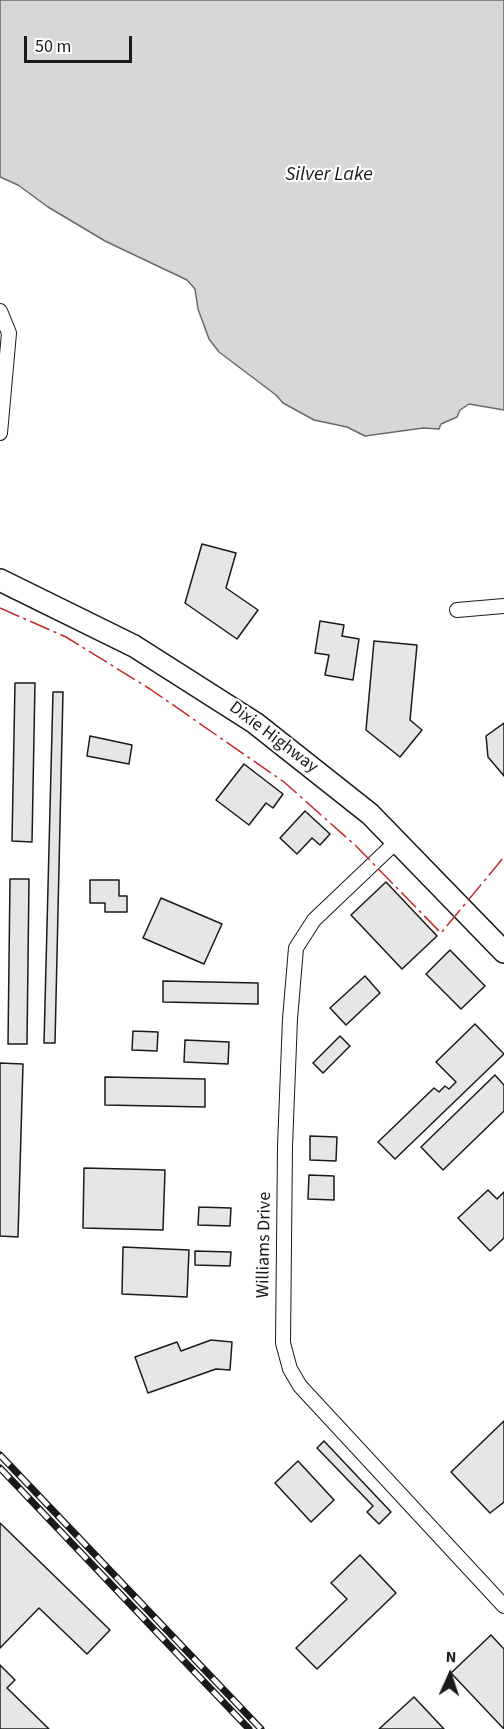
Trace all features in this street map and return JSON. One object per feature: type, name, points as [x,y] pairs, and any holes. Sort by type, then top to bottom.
[{"type":"main road","name":"Dixie Highway","points":[[0,580],[134,646],[255,723],[370,814],[504,952]]},
{"type":"street","points":[[0,311],[9,333],[0,433]]},
{"type":"street","points":[[456,610],[504,606]]},
{"type":"street","name":"Williams Drive","points":[[397,841],[314,920],[296,948],[290,1019],[285,1146],[283,1343],[290,1369],[300,1386],[504,1606]]},
{"type":"water","name":"Silver Lake","points":[[0,0],[504,0],[504,410],[469,404],[460,410],[457,417],[441,424],[439,429],[423,428],[365,436],[347,427],[314,420],[283,403],[276,395],[219,352],[209,339],[198,309],[195,289],[187,280],[105,241],[48,207],[18,185],[0,177]]},
{"type":"building","points":[[202,544],[236,553],[226,588],[258,610],[237,639],[185,603]]},
{"type":"building","points":[[320,621],[344,625],[342,636],[359,639],[353,680],[325,675],[329,655],[315,653]]},
{"type":"building","points":[[374,641],[417,645],[410,720],[422,730],[400,757],[366,730]]},
{"type":"building","points":[[15,683],[35,683],[32,842],[12,841]]},
{"type":"building","points":[[53,692],[63,692],[55,1043],[44,1043]]},
{"type":"building","points":[[504,723],[504,776],[488,757],[486,736]]},
{"type":"building","points":[[90,736],[132,745],[129,764],[87,756]]},
{"type":"building","points":[[244,764],[283,794],[273,808],[266,803],[249,825],[216,800]]},
{"type":"building","points":[[305,811],[330,834],[320,845],[312,838],[297,854],[280,838]]},
{"type":"building","points":[[10,879],[29,879],[27,1044],[8,1044]]},
{"type":"building","points":[[90,880],[119,880],[119,896],[127,896],[127,912],[105,912],[105,903],[90,903]]},
{"type":"building","points":[[386,882],[437,936],[402,969],[351,915]]},
{"type":"building","points":[[161,898],[222,924],[204,964],[143,938]]},
{"type":"building","points":[[450,950],[485,986],[461,1009],[426,974]]},
{"type":"building","points":[[365,976],[380,993],[346,1025],[330,1008]]},
{"type":"building","points":[[163,981],[258,983],[258,1004],[163,1002]]},
{"type":"building","points":[[475,1024],[504,1054],[395,1159],[378,1142],[434,1088],[439,1092],[445,1086],[449,1089],[456,1082],[436,1062]]},
{"type":"building","points":[[133,1031],[158,1032],[157,1051],[132,1050]]},
{"type":"building","points":[[340,1036],[350,1046],[323,1073],[313,1063]]},
{"type":"building","points":[[185,1040],[229,1042],[228,1064],[184,1062]]},
{"type":"building","points":[[0,1063],[23,1064],[18,1237],[0,1236]]},
{"type":"building","points":[[495,1075],[504,1085],[504,1111],[443,1170],[421,1147]]},
{"type":"building","points":[[105,1077],[205,1079],[205,1107],[105,1105]]},
{"type":"building","points":[[310,1136],[337,1137],[336,1161],[310,1160]]},
{"type":"building","points":[[84,1168],[165,1170],[163,1230],[83,1228]]},
{"type":"building","points":[[309,1175],[334,1176],[334,1200],[308,1199]]},
{"type":"building","points":[[488,1190],[497,1199],[504,1192],[504,1238],[490,1251],[458,1218]]},
{"type":"building","points":[[199,1207],[231,1208],[230,1226],[198,1225]]},
{"type":"building","points":[[123,1247],[189,1250],[187,1297],[122,1294]]},
{"type":"building","points":[[195,1251],[231,1252],[230,1266],[195,1265]]},
{"type":"building","points":[[211,1340],[232,1342],[230,1370],[216,1369],[148,1393],[135,1357],[177,1342],[181,1351]]},
{"type":"building","points":[[504,1421],[504,1502],[490,1513],[451,1472]]},
{"type":"building","points":[[324,1441],[391,1512],[379,1524],[367,1512],[373,1506],[317,1448]]},
{"type":"building","points":[[298,1461],[334,1500],[311,1522],[275,1483]]},
{"type":"building","points":[[0,1523],[110,1630],[87,1654],[39,1608],[0,1648]]},
{"type":"building","points":[[360,1555],[396,1593],[317,1669],[296,1648],[347,1599],[331,1583]]},
{"type":"building","points":[[491,1635],[504,1649],[504,1729],[451,1673]]},
{"type":"building","points":[[0,1665],[15,1680],[7,1688],[49,1729],[0,1729]]},
{"type":"building","points":[[414,1697],[444,1729],[379,1729]]},
{"type":"railway","points":[[0,1455],[261,1729]]},
{"type":"railway","points":[[0,1468],[249,1729]]},
{"type":"power","points":[[0,608],[66,637],[150,689],[284,782],[356,846],[441,933],[504,857]]}]
